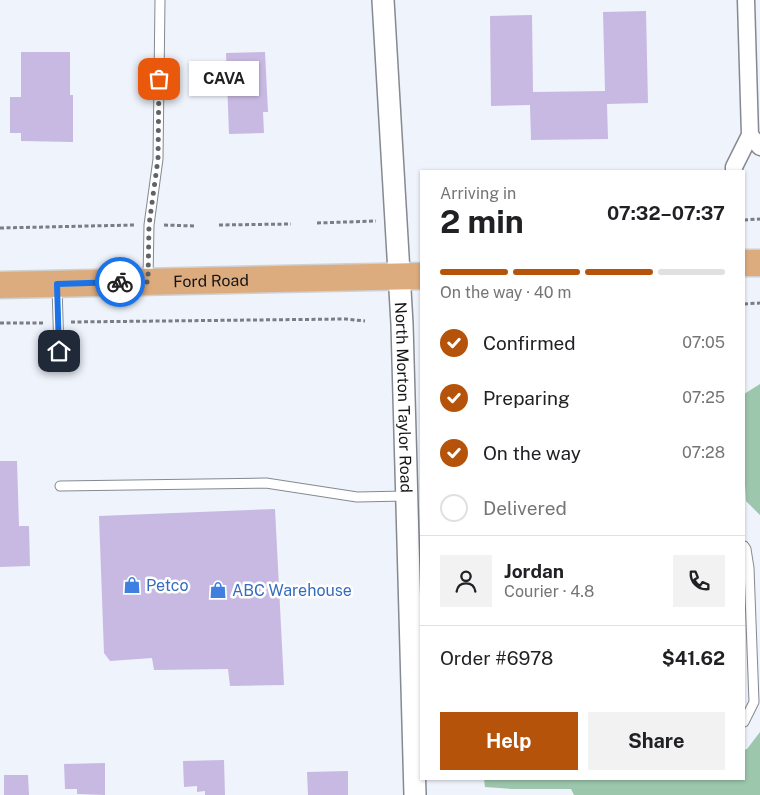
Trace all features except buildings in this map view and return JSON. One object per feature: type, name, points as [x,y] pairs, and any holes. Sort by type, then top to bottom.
[{"type":"main road","points":[[745,263],[760,262]]},
{"type":"main road","name":"Ford Road","points":[[0,285],[410,276]]},
{"type":"street","name":"North Morton Taylor Road","points":[[383,0],[397,221],[410,276],[402,324],[406,496],[414,558],[418,748],[415,795]]},
{"type":"street","points":[[734,170],[734,167],[755,141],[746,0]]},
{"type":"lane","points":[[148,282],[149,225],[158,159],[160,0]]},
{"type":"lane","points":[[57,284],[59,351]]},
{"type":"lane","points":[[60,486],[266,483],[357,496],[406,496]]},
{"type":"lane","points":[[745,548],[749,568],[754,702],[745,720]]},
{"type":"path","points":[[745,220],[760,219]]},
{"type":"path","points":[[316,223],[397,221]]},
{"type":"path","points":[[219,225],[291,224]]},
{"type":"path","points":[[0,228],[134,225]]},
{"type":"path","points":[[164,225],[195,226]]},
{"type":"path","points":[[745,304],[760,303]]},
{"type":"path","points":[[0,323],[365,320]]},
{"type":"green space","points":[[760,384],[760,515],[746,501],[745,393]]},
{"type":"green space","points":[[760,732],[760,795],[574,795],[571,789],[485,787],[484,780],[745,780],[745,750]]},
{"type":"way so far","points":[[120,282],[148,282],[149,225],[158,159],[159,79]]},
{"type":"place","name":"CAVA","points":[[159,79]]},
{"type":"place","name":"Petco","points":[[132,585]]},
{"type":"place","name":"ABC Warehouse","points":[[218,590]]},
{"type":"route","points":[[59,351],[57,284],[120,282]]}]
